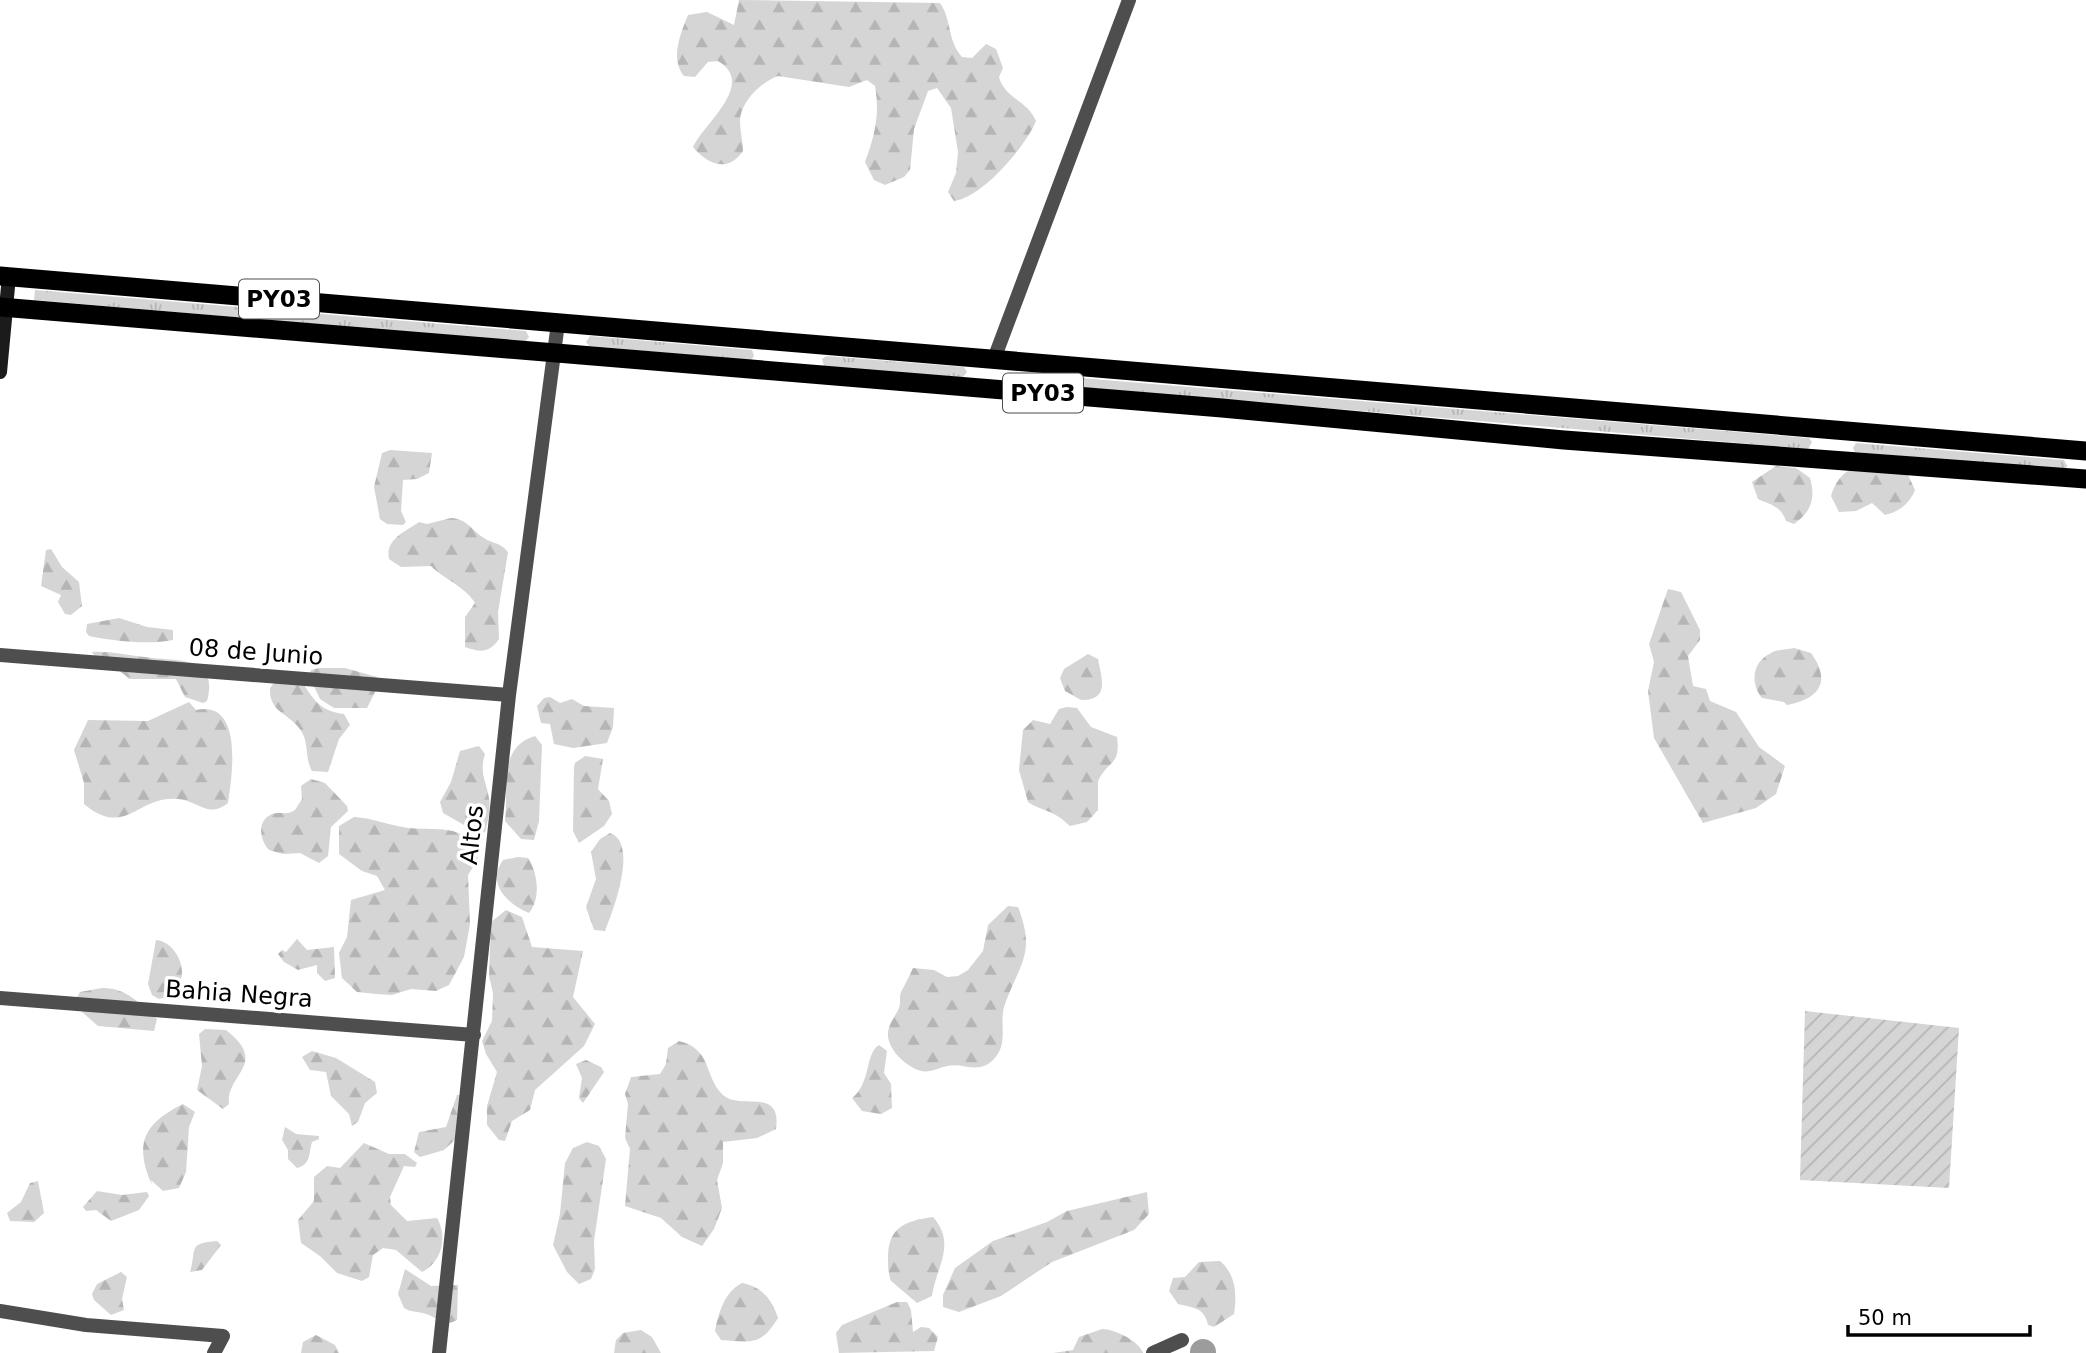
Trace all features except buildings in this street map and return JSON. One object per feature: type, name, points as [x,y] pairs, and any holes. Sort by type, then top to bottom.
[{"type":"highway","name":"PY03","points":[[5,276],[2086,451]]},
{"type":"highway","name":"PY03","points":[[4,307],[1222,408],[1564,440],[2086,480]]},
{"type":"highway","points":[[767,370],[772,341]]},
{"type":"highway","points":[[1222,408],[1226,379]]},
{"type":"main road","points":[[0,372],[5,276]]},
{"type":"street","points":[[994,359],[1129,0]]},
{"type":"street","name":"Altos","points":[[439,1353],[509,695],[558,323]]},
{"type":"street","name":"08 de Junio","points":[[0,655],[509,695]]},
{"type":"street","name":"Bahia Negra","points":[[0,998],[474,1035]]},
{"type":"street","points":[[0,1311],[86,1325],[223,1336],[214,1353]]},
{"type":"street","points":[[1153,1353],[1182,1340]]},
{"type":"green space","points":[[739,0],[940,3],[954,44],[962,57],[972,58],[986,44],[996,49],[1003,68],[999,77],[1002,84],[1027,108],[1036,121],[1023,144],[990,181],[965,198],[954,201],[948,192],[956,173],[958,152],[951,108],[937,88],[928,91],[914,129],[910,170],[904,177],[885,185],[874,180],[865,162],[876,124],[875,86],[867,80],[849,87],[778,76],[759,88],[744,107],[740,122],[743,151],[731,162],[711,162],[693,147],[730,92],[732,81],[729,70],[718,61],[708,62],[695,77],[684,76],[678,62],[678,47],[688,15],[707,12],[734,25]]},
{"type":"green space","points":[[35,290],[526,331],[529,337],[525,342],[34,300]]},
{"type":"green space","points":[[590,336],[752,350],[754,356],[751,360],[589,346],[586,342]]},
{"type":"green space","points":[[826,356],[964,367],[967,372],[962,378],[824,366],[822,359]]},
{"type":"green space","points":[[1044,375],[1809,438],[1812,442],[1808,449],[1043,384],[1040,381]]},
{"type":"green space","points":[[1856,443],[2064,460],[2067,466],[2064,470],[1855,452],[1853,448]]},
{"type":"green space","points":[[390,450],[432,453],[429,473],[417,479],[403,480],[401,511],[406,522],[403,525],[387,524],[380,519],[374,487],[382,453]]},
{"type":"green space","points":[[1776,466],[1796,468],[1810,478],[1811,504],[1805,515],[1794,524],[1786,521],[1775,507],[1758,499],[1752,482]]},
{"type":"green space","points":[[1853,468],[1908,475],[1915,490],[1913,495],[1907,503],[1890,514],[1885,515],[1872,503],[1856,511],[1839,512],[1831,496],[1839,479]]},
{"type":"green space","points":[[451,518],[465,523],[508,552],[498,612],[499,639],[488,649],[475,650],[465,647],[465,617],[475,603],[467,593],[431,566],[401,567],[389,559],[390,546],[402,533],[419,522],[427,524]]},
{"type":"green space","points":[[51,549],[62,567],[79,582],[82,606],[71,615],[65,614],[58,602],[61,595],[41,586],[46,550]]},
{"type":"green space","points":[[1668,589],[1681,592],[1700,630],[1700,640],[1688,656],[1693,686],[1706,689],[1710,701],[1736,712],[1759,747],[1785,766],[1776,794],[1756,808],[1703,823],[1654,738],[1648,691],[1654,662],[1649,644]]},
{"type":"green space","points":[[119,618],[147,627],[173,630],[173,640],[120,641],[89,636],[86,632],[87,624]]},
{"type":"green space","points":[[1794,648],[1811,653],[1821,673],[1819,688],[1807,698],[1787,705],[1762,698],[1755,680],[1760,662],[1773,652]]},
{"type":"green space","points":[[92,652],[195,664],[207,676],[207,701],[203,703],[185,697],[176,679],[129,679],[95,657]]},
{"type":"green space","points":[[1088,654],[1098,659],[1102,686],[1097,696],[1081,700],[1065,691],[1060,678],[1064,669]]},
{"type":"green space","points":[[345,668],[381,680],[367,708],[334,708],[320,699],[309,676],[311,670]]},
{"type":"green space","points":[[298,676],[321,706],[344,714],[350,725],[339,739],[328,772],[312,771],[302,733],[276,707],[270,696],[270,688],[277,679]]},
{"type":"green space","points":[[550,697],[560,703],[572,699],[584,706],[614,708],[613,727],[607,743],[573,748],[554,744],[550,724],[541,723],[537,706],[544,698]]},
{"type":"green space","points":[[189,702],[196,710],[211,710],[222,717],[228,728],[232,759],[228,803],[221,808],[209,809],[185,800],[164,800],[121,817],[98,814],[84,804],[84,783],[74,750],[88,720],[148,721]]},
{"type":"green space","points":[[1077,708],[1091,727],[1117,737],[1118,746],[1115,758],[1098,781],[1098,810],[1087,822],[1070,826],[1058,816],[1028,802],[1019,770],[1023,730],[1033,720],[1050,724],[1059,709]]},
{"type":"green space","points":[[535,736],[542,745],[539,821],[534,840],[521,839],[505,821],[506,783],[510,760],[523,742]]},
{"type":"green space","points":[[479,746],[485,754],[483,772],[489,811],[485,832],[473,839],[464,825],[443,813],[440,802],[451,782],[460,751]]},
{"type":"green space","points":[[585,756],[603,759],[598,789],[609,801],[612,814],[604,826],[579,843],[573,831],[574,767],[575,763]]},
{"type":"green space","points":[[311,779],[325,783],[347,806],[348,811],[331,827],[328,856],[319,863],[300,853],[283,854],[269,850],[261,831],[267,817],[295,810],[302,799],[301,786]]},
{"type":"green space","points":[[354,817],[395,826],[451,831],[468,839],[474,847],[478,859],[468,875],[470,924],[464,957],[449,985],[436,991],[411,989],[392,995],[376,994],[357,992],[342,978],[339,953],[347,937],[351,900],[385,890],[377,876],[362,871],[339,854],[339,826]]},
{"type":"green space","points":[[610,833],[618,839],[623,850],[621,878],[605,931],[594,930],[586,907],[596,879],[591,852],[600,839]]},
{"type":"green space","points":[[528,858],[536,878],[537,893],[529,913],[513,904],[498,885],[498,869],[503,860]]},
{"type":"green space","points":[[1008,906],[1018,907],[1026,936],[1026,947],[1003,1011],[1002,1040],[998,1053],[993,1060],[981,1067],[953,1065],[931,1071],[915,1069],[898,1056],[888,1038],[891,1023],[899,1008],[901,992],[913,968],[934,970],[947,977],[958,976],[968,970],[983,951],[988,925]]},
{"type":"green space","points":[[506,910],[522,917],[532,947],[583,951],[573,997],[595,1024],[584,1046],[535,1090],[530,1110],[512,1121],[505,1141],[499,1140],[487,1125],[487,1106],[497,1072],[482,1041],[492,1021],[493,993],[489,976],[491,922]]},
{"type":"green space","points":[[297,939],[307,950],[334,947],[335,978],[325,981],[317,973],[317,965],[298,970],[284,962],[278,954],[282,950],[286,952]]},
{"type":"green space","points":[[156,940],[167,944],[176,954],[182,973],[173,995],[159,999],[152,995],[148,984]]},
{"type":"green space","points":[[102,988],[118,990],[139,1002],[157,1019],[154,1031],[98,1026],[73,1004],[80,992]]},
{"type":"green space","points":[[1805,1011],[1959,1028],[1949,1188],[1800,1180]]},
{"type":"green space","points":[[205,1029],[226,1030],[239,1042],[244,1052],[243,1069],[233,1085],[229,1104],[223,1109],[197,1090],[202,1066],[199,1034]]},
{"type":"green space","points":[[679,1041],[697,1050],[722,1094],[738,1101],[766,1103],[776,1116],[776,1129],[757,1138],[723,1142],[723,1163],[717,1180],[722,1208],[714,1229],[702,1246],[682,1237],[661,1218],[625,1206],[630,1149],[625,1138],[628,1104],[625,1094],[631,1077],[660,1074],[666,1064],[668,1048]]},
{"type":"green space","points":[[879,1045],[887,1051],[884,1073],[891,1084],[892,1108],[881,1114],[862,1111],[852,1098],[862,1085],[872,1055]]},
{"type":"green space","points":[[312,1051],[336,1058],[375,1082],[377,1093],[365,1103],[358,1122],[352,1126],[349,1114],[331,1096],[326,1072],[310,1070],[302,1057]]},
{"type":"green space","points":[[586,1060],[601,1067],[604,1072],[583,1103],[579,1098],[582,1078],[576,1064]]},
{"type":"green space","points":[[457,1095],[463,1095],[459,1136],[444,1150],[420,1157],[414,1152],[419,1132],[446,1127]]},
{"type":"green space","points":[[183,1104],[195,1112],[189,1127],[186,1172],[179,1188],[163,1191],[151,1180],[152,1185],[143,1147],[151,1128],[159,1119]]},
{"type":"green space","points":[[285,1127],[296,1134],[319,1136],[319,1139],[312,1142],[305,1164],[297,1168],[288,1159],[288,1150],[282,1140]]},
{"type":"green space","points":[[587,1142],[599,1146],[606,1159],[594,1241],[595,1269],[591,1279],[579,1284],[567,1272],[553,1245],[560,1214],[565,1163],[573,1148]]},
{"type":"green space","points":[[364,1143],[389,1154],[405,1154],[417,1163],[415,1167],[404,1166],[390,1197],[391,1205],[407,1221],[437,1218],[440,1225],[442,1241],[438,1256],[429,1268],[422,1272],[396,1250],[383,1248],[373,1255],[369,1277],[362,1281],[337,1273],[320,1256],[301,1243],[298,1220],[314,1201],[314,1177],[327,1166],[340,1168]]},
{"type":"green space","points":[[38,1181],[44,1213],[34,1222],[10,1221],[7,1213],[21,1202],[30,1183]]},
{"type":"green space","points":[[97,1191],[122,1195],[147,1192],[149,1196],[139,1210],[111,1221],[96,1210],[86,1211],[83,1207]]},
{"type":"green space","points":[[1147,1192],[1149,1214],[1134,1230],[1052,1262],[1001,1296],[959,1312],[943,1307],[943,1295],[955,1268],[993,1241],[1047,1222],[1067,1211]]},
{"type":"green space","points":[[933,1217],[944,1237],[943,1256],[932,1296],[917,1303],[891,1281],[888,1267],[889,1248],[891,1239],[900,1227]]},
{"type":"green space","points":[[217,1241],[221,1245],[202,1270],[190,1272],[197,1246]]},
{"type":"green space","points":[[1220,1261],[1232,1279],[1235,1307],[1234,1314],[1214,1327],[1208,1325],[1198,1309],[1178,1304],[1169,1291],[1173,1278],[1185,1277],[1199,1262]]},
{"type":"green space","points":[[405,1269],[431,1286],[458,1285],[457,1320],[448,1323],[404,1308],[398,1294]]},
{"type":"green space","points":[[121,1272],[127,1277],[122,1299],[124,1310],[111,1315],[94,1300],[92,1294],[97,1284]]},
{"type":"green space","points":[[742,1283],[755,1287],[765,1295],[778,1318],[761,1338],[748,1341],[721,1340],[715,1331],[720,1310],[731,1291]]},
{"type":"green space","points":[[897,1302],[907,1302],[911,1310],[913,1332],[921,1327],[929,1328],[938,1337],[934,1351],[839,1353],[836,1333],[842,1325]]},
{"type":"green space","points":[[1102,1329],[1126,1336],[1137,1344],[1143,1353],[1053,1353],[1073,1350],[1079,1337]]},
{"type":"green space","points":[[641,1330],[652,1337],[661,1353],[614,1353],[616,1340],[623,1333]]},
{"type":"green space","points":[[316,1335],[335,1345],[339,1353],[301,1353],[303,1342]]}]
